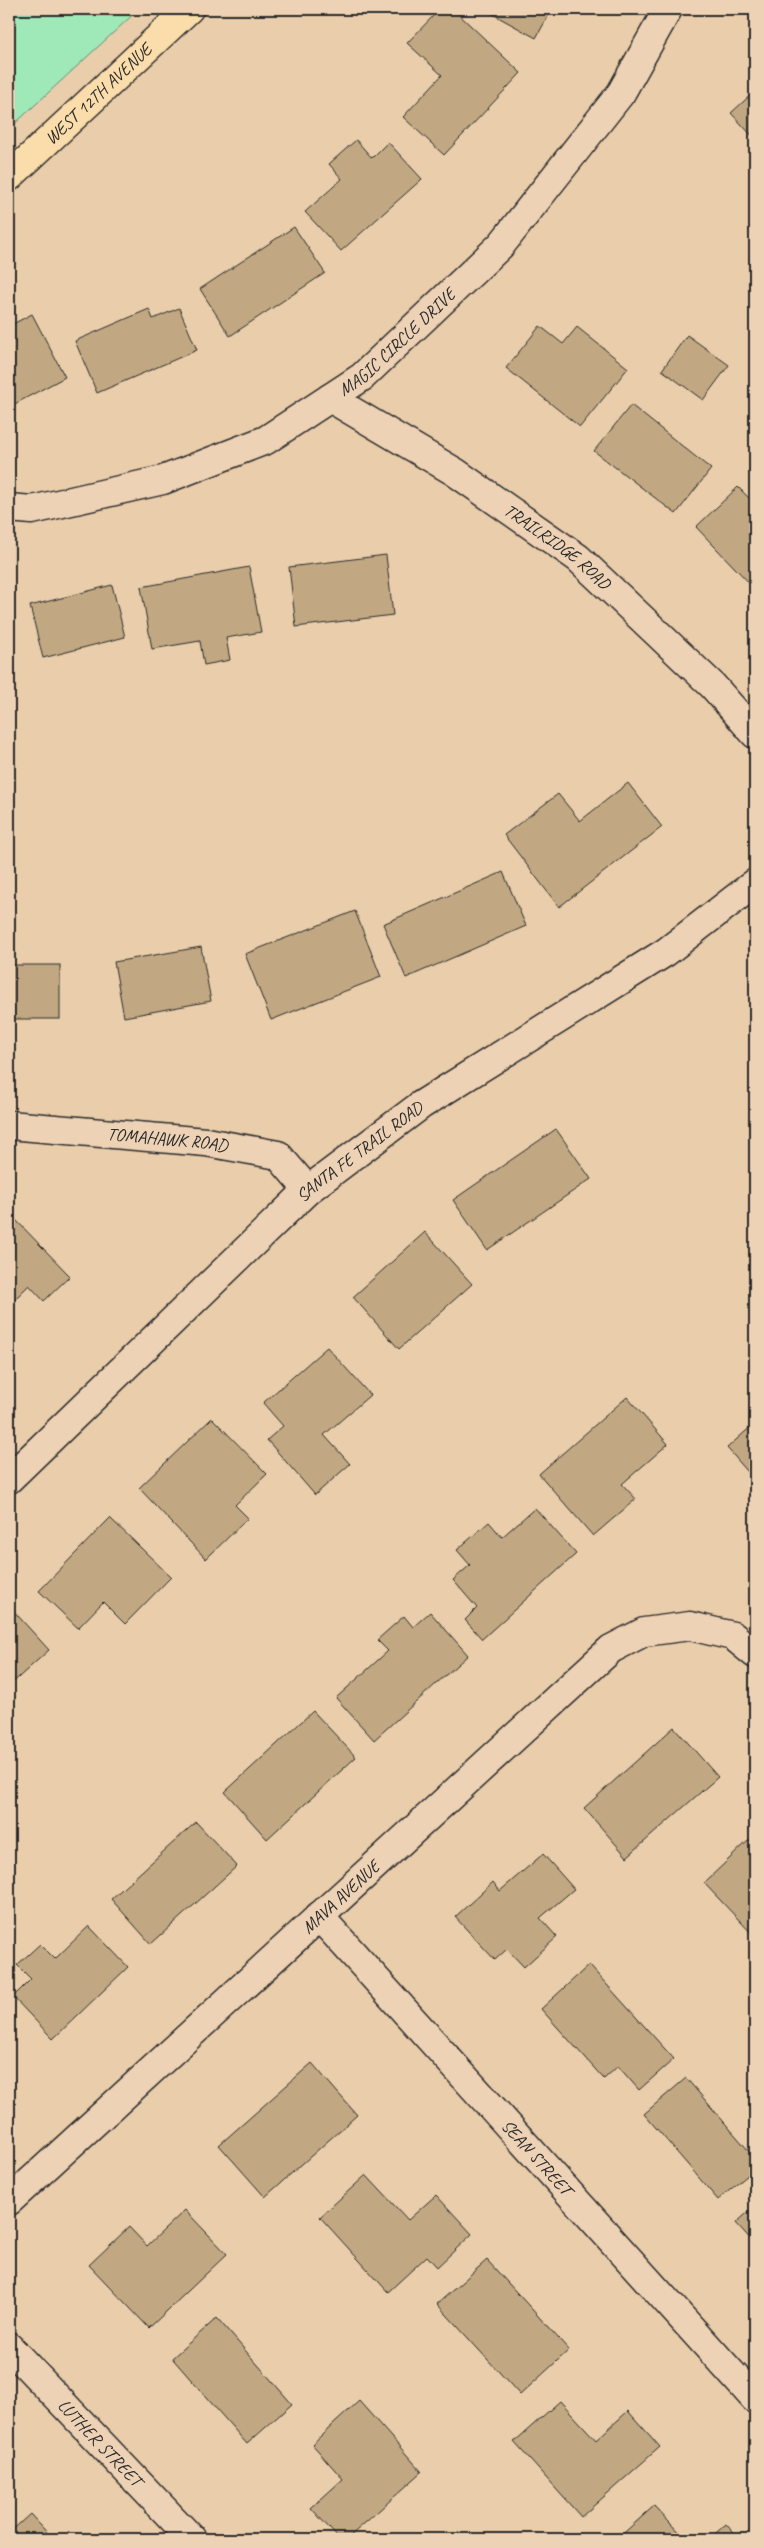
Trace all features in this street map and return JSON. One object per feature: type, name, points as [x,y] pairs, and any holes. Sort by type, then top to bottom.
[{"type":"main road","name":"WEST 12TH AVENUE","points":[[9,177],[189,9]]},
{"type":"street","name":"MAGIC CIRCLE DRIVE","points":[[9,508],[32,510],[163,480],[266,440],[362,377],[501,245],[621,93],[668,9]]},
{"type":"street","name":"TRAILRIDGE ROAD","points":[[330,398],[454,472],[578,558],[713,686],[755,734]]},
{"type":"street","name":"SANTA FE TRAIL ROAD","points":[[9,1479],[308,1190],[421,1105],[666,952],[755,883]]},
{"type":"street","name":"TOMAHAWK ROAD","points":[[9,1125],[206,1142],[278,1155],[308,1190]]},
{"type":"street","name":"MAVA AVENUE","points":[[9,2201],[611,1649],[644,1632],[690,1626],[733,1636],[755,1654]]},
{"type":"street","name":"SEAN STREET","points":[[319,1916],[755,2399]]},
{"type":"street","name":"LUTHER STREET","points":[[9,2347],[192,2539]]},
{"type":"green space","points":[[9,9],[139,9],[9,129]]},
{"type":"building","points":[[440,9],[453,9],[521,73],[444,155],[403,117],[442,75],[407,43]]},
{"type":"building","points":[[491,9],[552,9],[536,38],[489,12]]},
{"type":"building","points":[[755,91],[755,139],[731,113]]},
{"type":"building","points":[[356,140],[372,158],[388,142],[422,179],[341,251],[305,212],[342,179],[329,164]]},
{"type":"building","points":[[294,227],[325,273],[230,336],[200,289]]},
{"type":"building","points":[[179,308],[197,350],[97,393],[75,341],[149,309],[153,319]]},
{"type":"building","points":[[32,314],[65,377],[9,407],[9,326]]},
{"type":"building","points":[[540,326],[563,344],[577,327],[628,368],[580,427],[506,368]]},
{"type":"building","points":[[687,335],[729,365],[703,400],[662,370]]},
{"type":"building","points":[[631,405],[711,469],[676,514],[594,451]]},
{"type":"building","points":[[738,487],[755,504],[755,589],[696,527]]},
{"type":"building","points":[[386,555],[393,615],[296,627],[289,567]]},
{"type":"building","points":[[249,567],[261,632],[226,638],[230,660],[204,665],[200,641],[152,649],[141,587]]},
{"type":"building","points":[[112,585],[125,637],[43,658],[30,606]]},
{"type":"building","points":[[628,783],[662,827],[559,907],[504,835],[558,794],[580,821]]},
{"type":"building","points":[[503,872],[526,926],[406,978],[383,924]]},
{"type":"building","points":[[355,911],[381,977],[271,1020],[245,954]]},
{"type":"building","points":[[201,947],[211,1001],[124,1017],[114,962]]},
{"type":"building","points":[[9,965],[60,965],[60,1019],[9,1019]]},
{"type":"building","points":[[556,1129],[591,1179],[487,1250],[453,1200]]},
{"type":"building","points":[[14,1218],[70,1276],[44,1301],[29,1285],[9,1305],[9,1223]]},
{"type":"building","points":[[425,1232],[472,1284],[399,1349],[353,1297]]},
{"type":"building","points":[[327,1347],[370,1395],[324,1435],[350,1464],[315,1495],[267,1440],[283,1426],[263,1403]]},
{"type":"building","points":[[627,1397],[668,1444],[622,1484],[636,1499],[593,1536],[539,1474]]},
{"type":"building","points":[[212,1418],[267,1474],[235,1505],[248,1518],[206,1559],[139,1488]]},
{"type":"building","points":[[755,1423],[755,1480],[727,1448]]},
{"type":"building","points":[[535,1508],[576,1554],[482,1639],[465,1620],[477,1608],[453,1580],[470,1565],[457,1550],[489,1522],[502,1537]]},
{"type":"building","points":[[110,1518],[171,1577],[125,1624],[103,1602],[78,1628],[39,1591]]},
{"type":"building","points":[[9,1606],[49,1650],[9,1686]]},
{"type":"building","points":[[430,1612],[468,1655],[374,1740],[336,1698],[388,1651],[377,1640],[404,1616],[413,1627]]},
{"type":"building","points":[[313,1711],[356,1757],[267,1839],[225,1792]]},
{"type":"building","points":[[674,1727],[718,1777],[627,1857],[584,1808]]},
{"type":"building","points":[[196,1822],[237,1866],[151,1944],[111,1899]]},
{"type":"building","points":[[750,1839],[755,1845],[755,1937],[704,1883]]},
{"type":"building","points":[[543,1854],[574,1889],[540,1918],[557,1937],[524,1967],[507,1949],[495,1960],[455,1917],[493,1882],[500,1891]]},
{"type":"building","points":[[89,1926],[128,1967],[53,2039],[13,1997],[31,1979],[17,1965],[40,1944],[55,1959]]},
{"type":"building","points":[[589,1965],[674,2059],[639,2090],[618,2066],[604,2079],[541,2009]]},
{"type":"building","points":[[312,2063],[357,2115],[265,2197],[219,2145]]},
{"type":"building","points":[[686,2078],[755,2158],[755,2169],[718,2200],[644,2114]]},
{"type":"building","points":[[366,2175],[408,2220],[436,2195],[472,2234],[437,2267],[427,2256],[388,2292],[320,2217]]},
{"type":"building","points":[[755,2206],[755,2244],[736,2223]]},
{"type":"building","points":[[185,2210],[227,2254],[149,2328],[89,2265],[129,2227],[147,2246]]},
{"type":"building","points":[[487,2260],[569,2350],[520,2395],[437,2304]]},
{"type":"building","points":[[217,2318],[292,2404],[247,2444],[172,2358]]},
{"type":"building","points":[[359,2401],[422,2472],[347,2539],[339,2539],[311,2508],[343,2479],[312,2444]]},
{"type":"building","points":[[560,2401],[596,2440],[628,2411],[660,2447],[581,2517],[514,2442]]},
{"type":"building","points":[[654,2506],[685,2539],[617,2539]]},
{"type":"building","points":[[30,2514],[53,2539],[9,2539],[9,2533]]},
{"type":"building","points":[[726,2524],[739,2539],[709,2539]]}]
